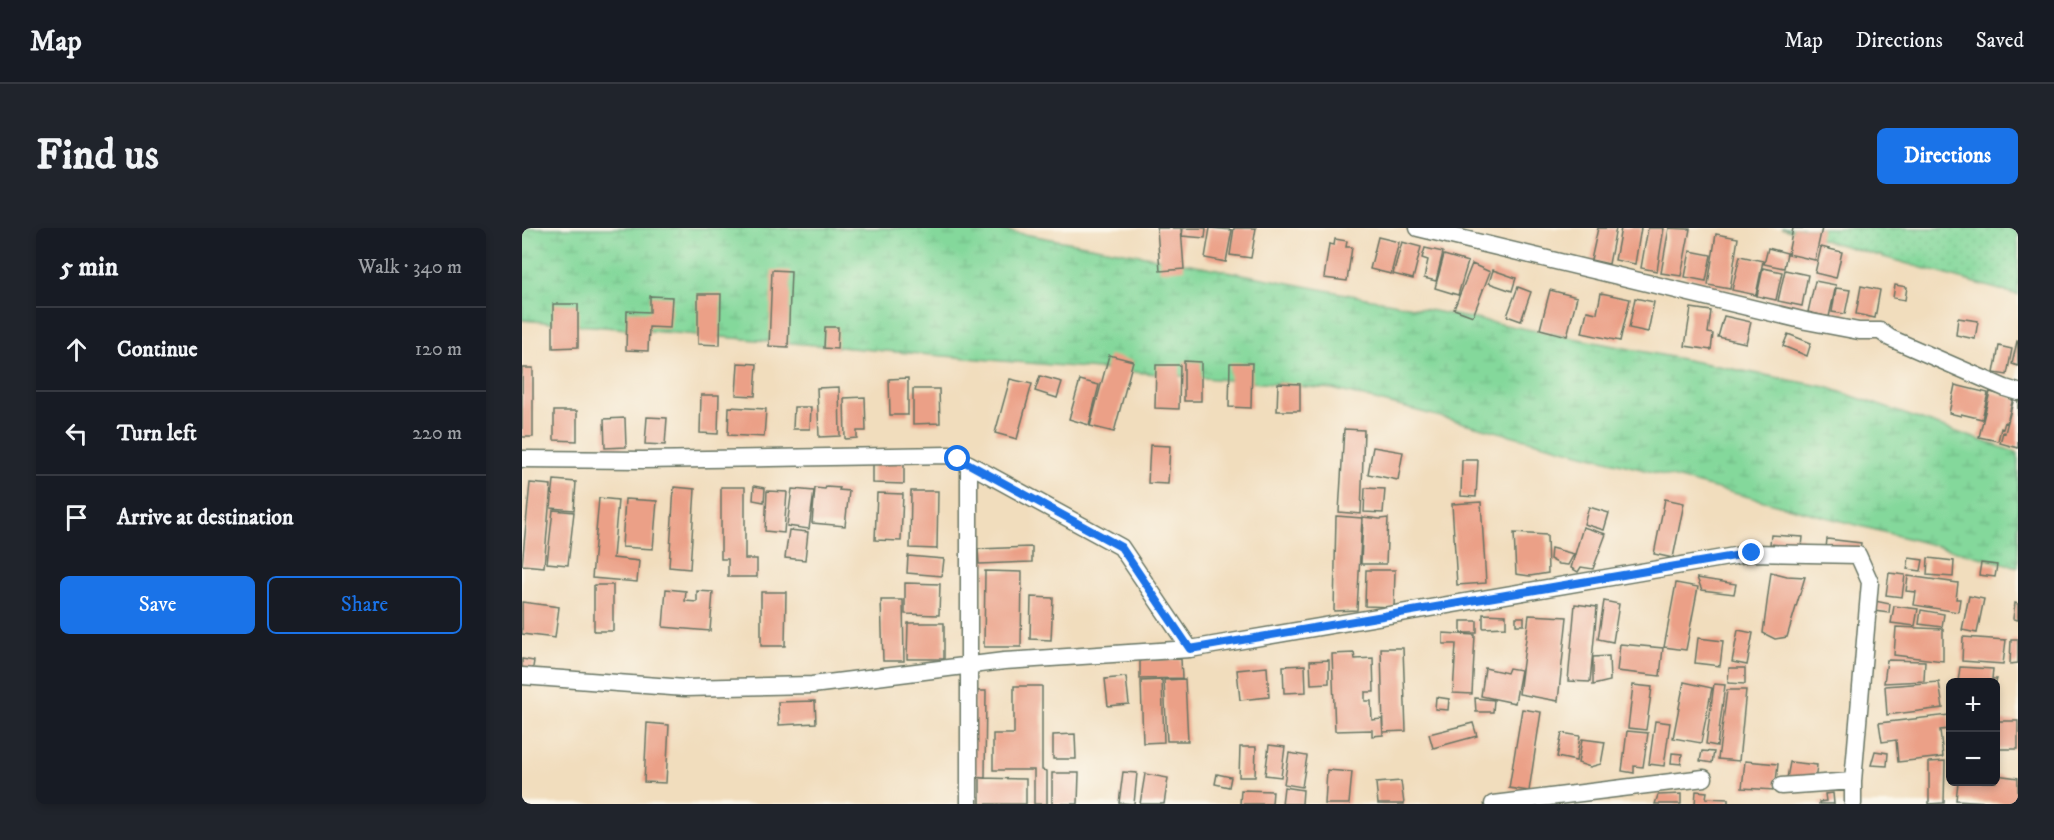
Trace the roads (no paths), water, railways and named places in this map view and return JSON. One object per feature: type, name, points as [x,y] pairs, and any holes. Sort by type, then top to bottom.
[{"type":"street","points":[[1418,228],[1806,321],[1858,331],[1880,331],[1901,343],[2018,392]]},
{"type":"street","points":[[522,459],[644,460],[943,454],[969,464],[1121,547],[1190,649]]},
{"type":"street","points":[[969,464],[969,804]]},
{"type":"street","points":[[522,676],[685,688],[812,685],[1004,661],[1190,649],[1752,553],[1858,555],[1870,582],[1853,804]]},
{"type":"street","points":[[1493,804],[1704,778]]},
{"type":"street","points":[[1781,786],[1853,781]]}]
